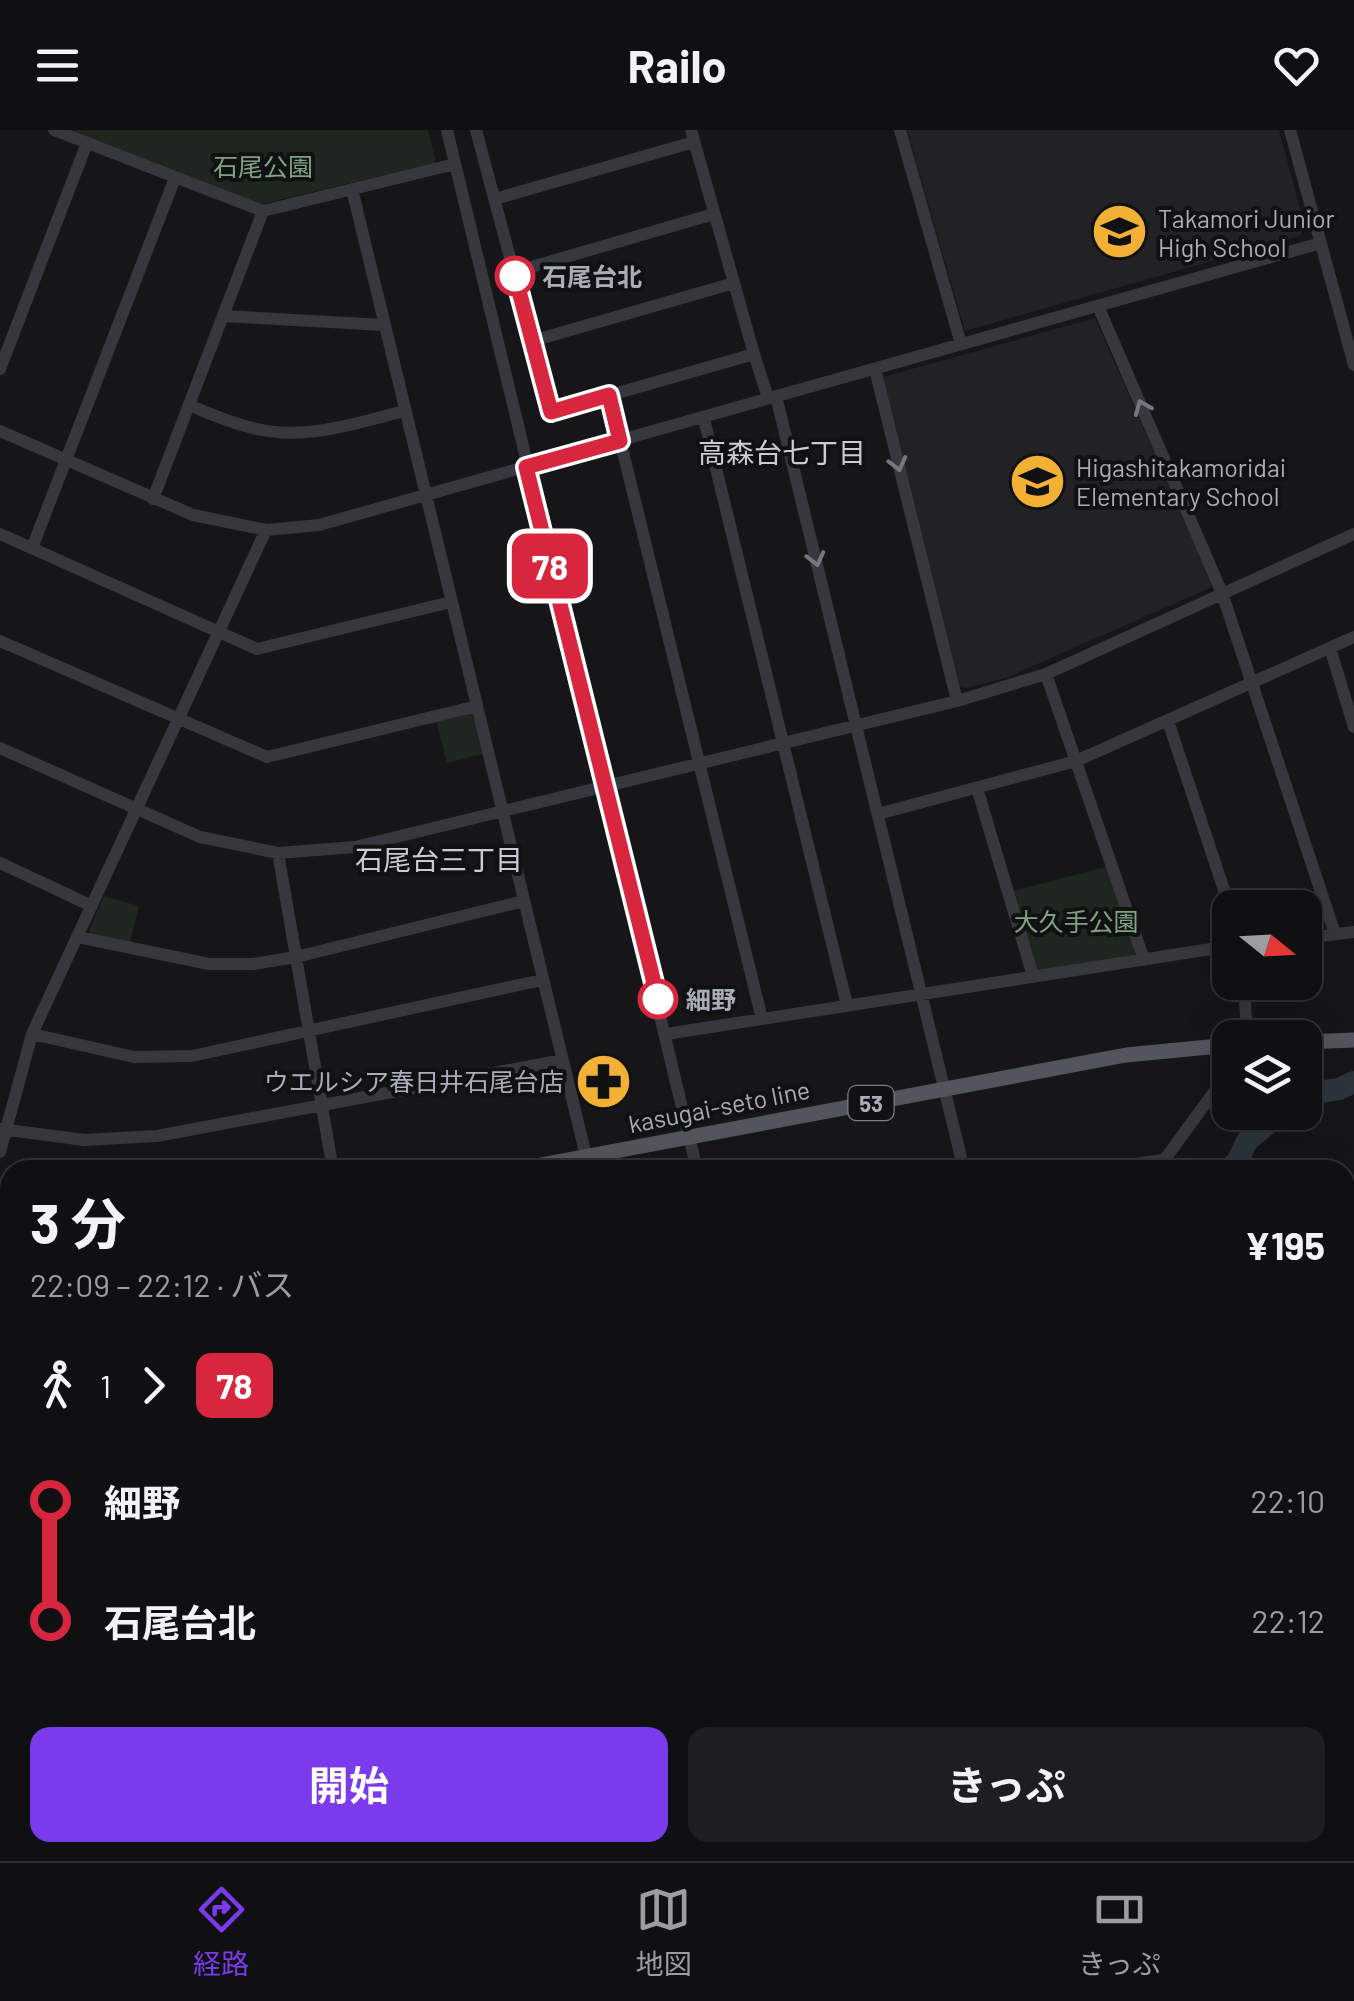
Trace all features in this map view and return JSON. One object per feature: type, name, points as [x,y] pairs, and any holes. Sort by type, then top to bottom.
[{"type":"main road","points":[[1322,1041],[1354,1040]]},
{"type":"main road","name":"kasugai-seto line","points":[[565,1160],[1126,1054],[1212,1047]]},
{"type":"street","points":[[54,130],[264,212],[455,164]]},
{"type":"street","points":[[447,130],[695,1160]]},
{"type":"street","points":[[476,130],[551,412],[754,354]]},
{"type":"street","points":[[900,130],[960,344]]},
{"type":"street","points":[[1290,130],[1354,365]]},
{"type":"street","points":[[495,200],[692,136],[754,354],[772,397],[962,1160]]},
{"type":"street","points":[[0,369],[87,143]]},
{"type":"street","points":[[32,548],[175,178]]},
{"type":"street","points":[[352,190],[586,1156]]},
{"type":"street","points":[[153,499],[264,212]]},
{"type":"street","points":[[514,272],[714,214]]},
{"type":"street","points":[[0,431],[193,515],[266,530],[319,526],[1321,242]]},
{"type":"street","points":[[532,341],[734,283]]},
{"type":"street","points":[[1098,306],[1222,593],[1335,934]]},
{"type":"street","points":[[223,316],[384,325]]},
{"type":"street","points":[[874,369],[957,700]]},
{"type":"street","points":[[609,395],[762,1018]]},
{"type":"street","points":[[189,405],[248,427],[284,434],[322,432],[404,411]]},
{"type":"street","points":[[704,419],[847,1006]]},
{"type":"street","points":[[0,1152],[32,1034],[266,530]]},
{"type":"street","points":[[0,534],[257,650],[452,602]]},
{"type":"street","points":[[0,748],[200,837],[278,854],[354,847],[856,726],[1046,674],[1354,534]]},
{"type":"street","points":[[878,814],[1076,760],[1354,637]]},
{"type":"street","points":[[0,640],[266,756],[477,706]]},
{"type":"street","points":[[1330,648],[1354,727]]},
{"type":"street","points":[[1046,674],[1144,960]]},
{"type":"street","points":[[1168,721],[1224,890]]},
{"type":"street","points":[[977,788],[1032,976]]},
{"type":"street","points":[[278,854],[331,1160]]},
{"type":"street","points":[[0,863],[92,906]]},
{"type":"street","points":[[78,938],[209,964],[253,964],[524,901]]},
{"type":"street","points":[[1322,936],[1354,932]]},
{"type":"street","points":[[666,1034],[1212,949]]},
{"type":"street","points":[[32,1034],[95,1050],[164,1058],[192,1056],[542,980]]},
{"type":"street","points":[[3,1130],[84,1140],[122,1140],[563,1060]]},
{"type":"street","points":[[1164,1160],[1212,1094]]},
{"type":"shaded area","name":"Takamori Junior High School","points":[[907,130],[1279,130],[1305,227],[1300,236],[965,331]]},
{"type":"shaded area","name":"Higashitakamoridai Elementary School","points":[[1095,318],[1212,584],[1006,678],[966,688],[959,686],[883,377]]},
{"type":"green space","name":"石尾公園","points":[[71,130],[428,130],[436,163],[261,204]]},
{"type":"green space","points":[[469,712],[483,754],[447,763],[436,720]]},
{"type":"green space","name":"大久手公園","points":[[1106,867],[1135,952],[1133,957],[1041,971],[1036,968],[1013,891]]},
{"type":"green space","points":[[104,896],[139,906],[130,943],[90,934]]},
{"type":"waterway","points":[[1322,1092],[1354,1082]]},
{"type":"waterway","points":[[1238,1160],[1247,1141],[1260,1130]]},
{"type":"bus line","name":"78","points":[[515,276],[551,412],[609,395],[620,441],[526,467],[658,999]]},
{"type":"place","name":"Takamori Junior High School","points":[[1119,232]]},
{"type":"place","name":"石尾台北","points":[[515,276]]},
{"type":"place","name":"Higashitakamoridai Elementary School","points":[[1037,481]]},
{"type":"place","name":"細野","points":[[658,999]]},
{"type":"place","name":"ウエルシア春日井石尾台店","points":[[603,1081]]},
{"type":"district","name":"高森台七丁目","points":[[782,452]]},
{"type":"district","name":"石尾台三丁目","points":[[439,859]]}]
